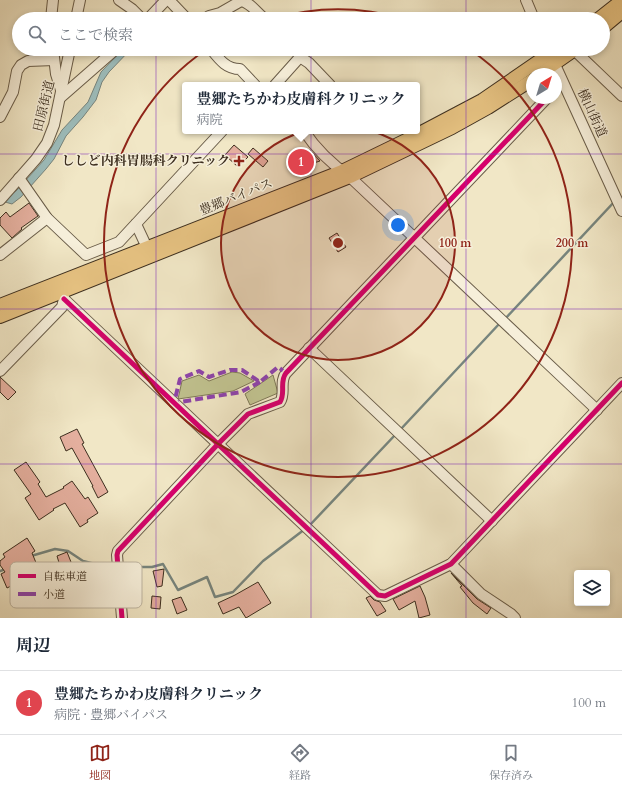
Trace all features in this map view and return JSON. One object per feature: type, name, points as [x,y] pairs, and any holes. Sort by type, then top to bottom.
[{"type":"main road","points":[[607,12],[622,0]]},
{"type":"main road","points":[[610,22],[622,12]]},
{"type":"main road","name":"豊郷バイパス","points":[[420,133],[482,100],[549,56]]},
{"type":"main road","name":"豊郷バイパス","points":[[544,68],[551,56]]},
{"type":"main road","name":"豊郷バイパス","points":[[0,316],[62,291],[149,252],[346,174],[452,128],[488,108],[526,84]]},
{"type":"main road","name":"豊郷バイパス","points":[[346,174],[418,134]]},
{"type":"main road","name":"豊郷バイパス","points":[[0,305],[62,291]]},
{"type":"street","points":[[52,12],[53,0]]},
{"type":"street","points":[[77,12],[80,0]]},
{"type":"street","points":[[119,0],[135,12]]},
{"type":"street","points":[[155,12],[166,0]]},
{"type":"street","points":[[169,0],[180,12]]},
{"type":"street","points":[[526,0],[531,12]]},
{"type":"street","points":[[222,12],[241,1],[250,3],[257,12]]},
{"type":"street","points":[[54,56],[61,95],[108,56]]},
{"type":"street","name":"田原街道","points":[[2,193],[19,178],[48,143],[54,125],[69,56]]},
{"type":"street","points":[[216,56],[221,62],[232,69],[240,69],[252,82]]},
{"type":"street","points":[[277,82],[298,56]]},
{"type":"street","points":[[303,56],[325,82]]},
{"type":"street","name":"横山街道","points":[[552,56],[555,68]]},
{"type":"street","points":[[581,56],[622,96]]},
{"type":"street","points":[[0,116],[13,92],[17,71],[21,64],[28,61],[54,60]]},
{"type":"street","name":"横山街道","points":[[562,91],[622,211]]},
{"type":"street","points":[[118,562],[118,551],[248,414],[280,402],[283,398],[283,377],[541,104]]},
{"type":"street","points":[[19,178],[47,218],[86,255],[119,242],[219,134]]},
{"type":"street","points":[[306,134],[311,142],[597,410]]},
{"type":"street","points":[[0,255],[47,218]]},
{"type":"street","points":[[136,224],[149,252]]},
{"type":"street","points":[[62,291],[218,444],[378,595],[385,596],[451,564],[622,383]]},
{"type":"street","points":[[0,371],[62,307],[62,291]]},
{"type":"street","points":[[309,348],[492,521]]},
{"type":"street","points":[[451,564],[482,594],[515,618]]},
{"type":"street","points":[[121,608],[122,618]]},
{"type":"green space","points":[[232,372],[240,373],[254,381],[233,391],[178,399],[182,381],[199,375],[209,381]]},
{"type":"green space","points":[[273,375],[278,393],[250,405],[245,394]]},
{"type":"water","points":[[116,56],[124,56],[102,82],[96,100],[66,136],[54,159],[46,169],[21,197],[12,204],[5,202],[9,195],[16,191],[44,160],[62,130],[88,102],[101,72]]},
{"type":"building","points":[[234,145],[248,157],[238,167],[225,155]]},
{"type":"building","points":[[253,148],[268,161],[263,167],[248,154]]},
{"type":"building","points":[[310,150],[320,161],[294,169],[290,157]]},
{"type":"building","points":[[29,203],[38,216],[21,228],[22,229],[12,238],[0,225],[0,218],[6,212],[10,217]]},
{"type":"building","points":[[337,233],[346,247],[338,252],[329,238]]},
{"type":"building","points":[[0,377],[16,392],[8,400],[0,392]]},
{"type":"building","points":[[77,429],[84,443],[82,444],[108,492],[98,498],[72,448],[66,451],[60,437]]},
{"type":"building","points":[[26,462],[40,482],[38,484],[46,497],[64,488],[63,487],[72,481],[85,499],[88,497],[98,513],[87,520],[88,522],[80,527],[65,503],[53,509],[54,510],[39,520],[25,498],[31,494],[14,470]]},
{"type":"building","points":[[27,538],[35,551],[32,553],[36,562],[10,562],[10,586],[7,588],[1,574],[5,572],[0,565],[0,561],[5,557],[3,554]]},
{"type":"building","points":[[67,552],[71,562],[59,562],[57,556]]},
{"type":"building","points":[[164,569],[162,586],[157,587],[153,571]]},
{"type":"building","points":[[451,573],[477,599],[491,608],[487,614],[473,603]]},
{"type":"building","points":[[258,582],[271,603],[246,618],[239,607],[223,614],[218,603]]},
{"type":"building","points":[[420,586],[430,615],[419,618],[415,601],[399,610],[393,599]]},
{"type":"building","points":[[152,596],[161,597],[160,609],[151,608]]},
{"type":"building","points":[[370,596],[374,600],[380,602],[386,611],[377,616],[366,598]]},
{"type":"building","points":[[181,597],[187,610],[177,614],[172,600]]},
{"type":"waterway","points":[[504,320],[615,201]]},
{"type":"waterway","points":[[400,430],[500,323]]},
{"type":"waterway","points":[[309,526],[396,434]]},
{"type":"waterway","points":[[142,567],[152,567],[163,564],[178,590],[207,577],[215,597],[233,592],[263,561],[305,529]]},
{"type":"waterway","points":[[31,556],[55,549],[68,551],[87,562]]},
{"type":"waterway","points":[[0,571],[6,569]]},
{"type":"marked path","points":[[260,382],[241,392],[174,403],[180,379],[199,371],[209,377],[230,370],[242,370],[260,382],[278,367],[286,373]]},
{"type":"cycle path","points":[[118,562],[118,551],[248,414],[280,402],[282,399],[283,380],[286,373],[541,104]]},
{"type":"cycle path","points":[[64,299],[378,595],[385,596],[451,564],[622,383]]},
{"type":"cycle path","points":[[121,608],[122,618]]},
{"type":"place","name":"ししど内科胃腸科クリニック","points":[[239,161]]},
{"type":"place","name":"豊郷たちかわ皮膚科クリニック","points":[[301,162]]}]
